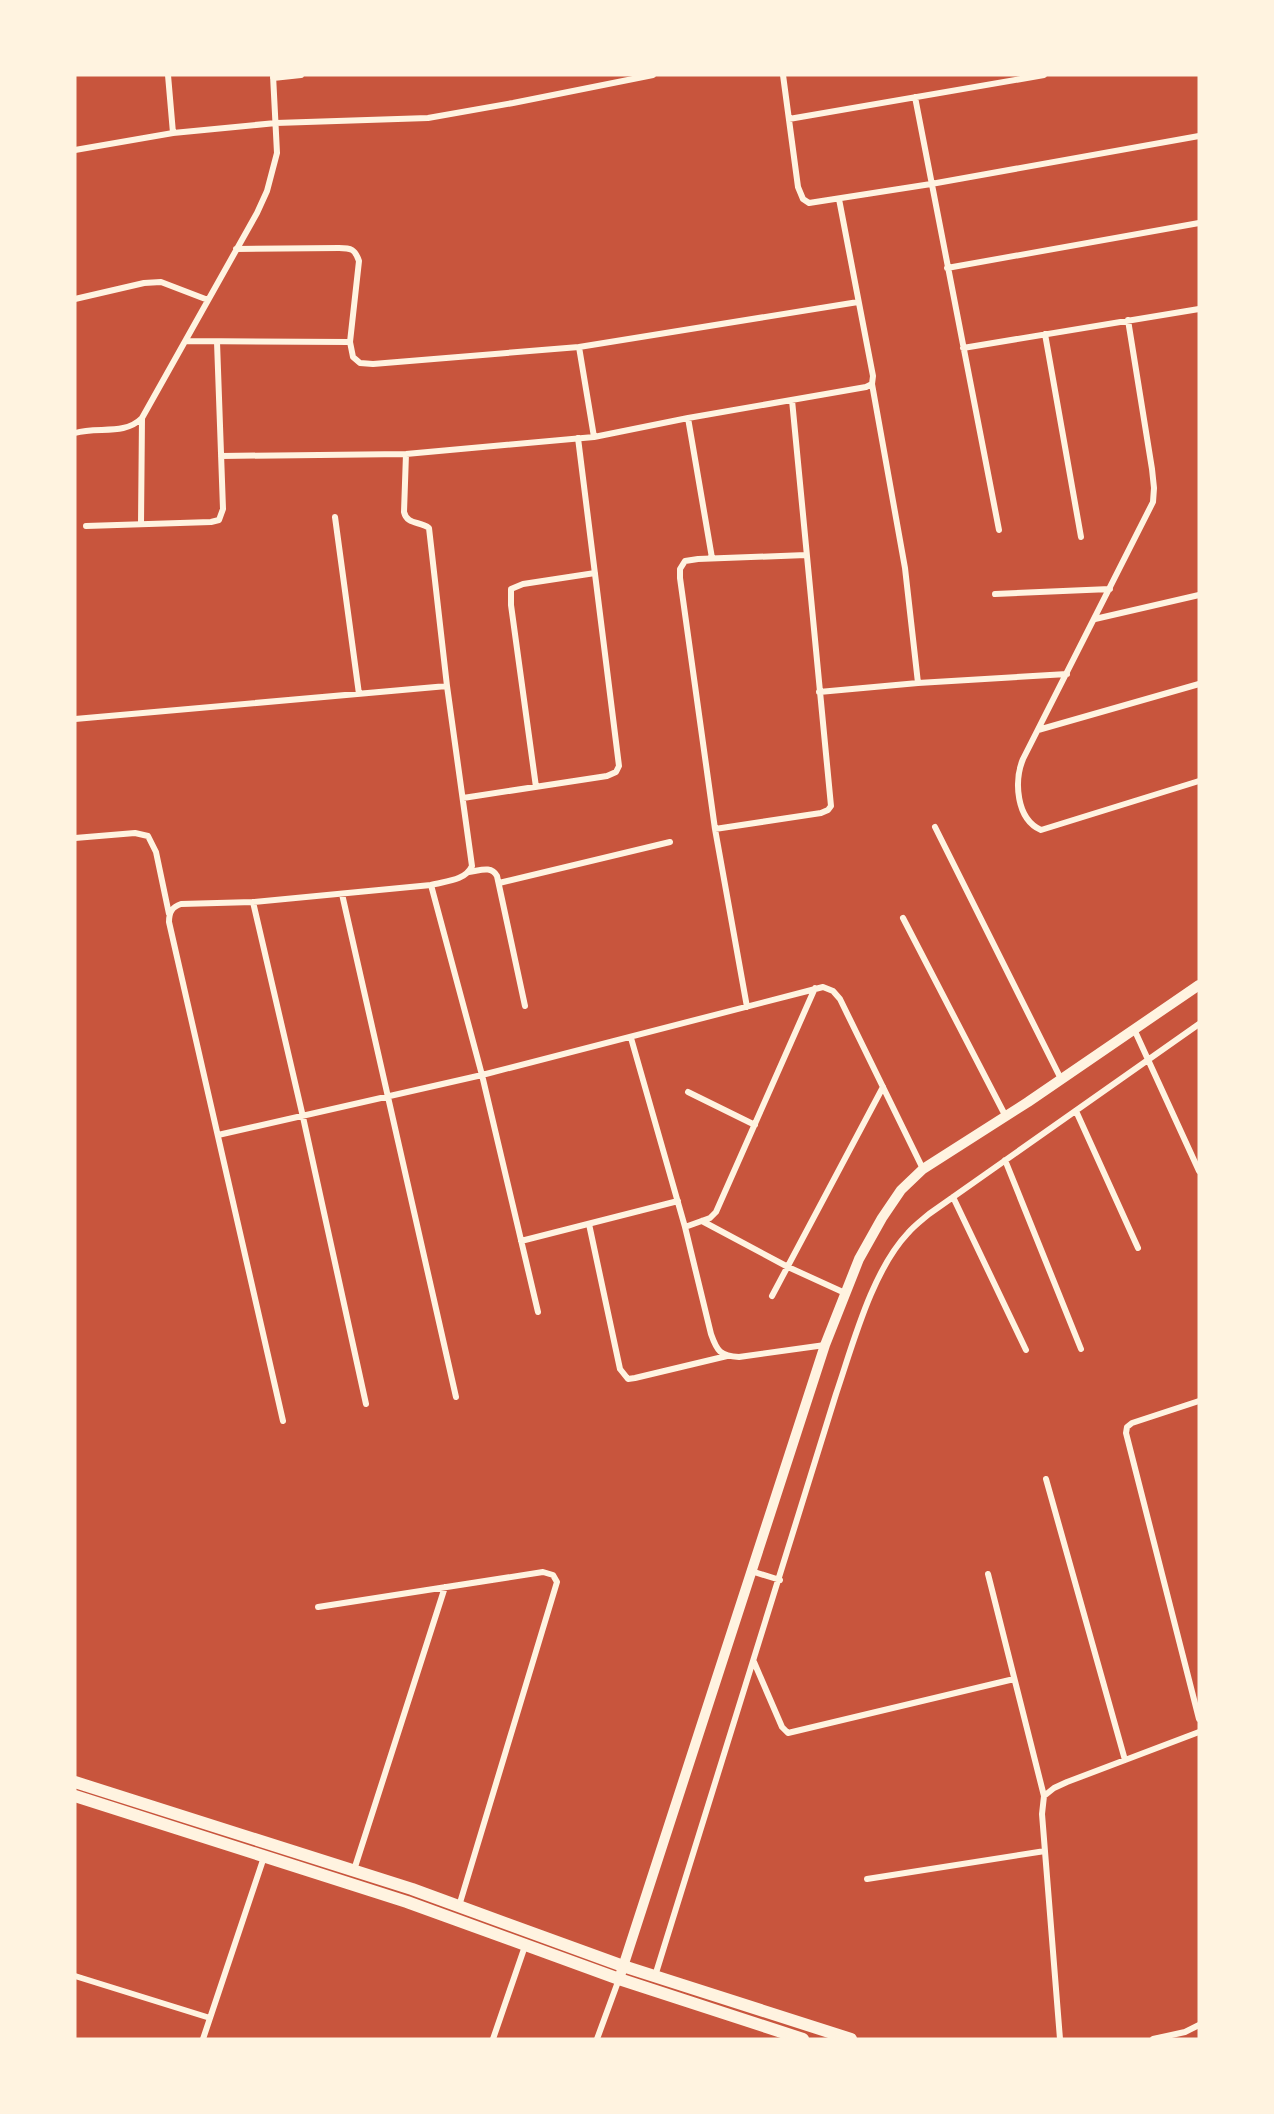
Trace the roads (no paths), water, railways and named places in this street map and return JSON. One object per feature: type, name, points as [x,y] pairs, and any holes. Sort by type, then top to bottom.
[{"type":"main road","points":[[75,1782],[354,1871],[623,1966],[850,2039]]},
{"type":"main road","points":[[75,1796],[407,1902],[619,1979],[803,2039]]},
{"type":"street","points":[[168,75],[173,133]]},
{"type":"street","points":[[75,433],[128,428],[142,418],[257,213],[270,182],[277,153],[273,77],[301,75]]},
{"type":"street","points":[[75,150],[173,133],[276,123],[428,118],[653,75]]},
{"type":"street","points":[[783,75],[798,187],[803,200],[809,203],[931,184],[1199,136]]},
{"type":"street","points":[[789,120],[1044,75]]},
{"type":"street","points":[[915,97],[999,530]]},
{"type":"street","points":[[839,199],[873,376],[872,384],[905,568],[918,683]]},
{"type":"street","points":[[947,268],[1199,223]]},
{"type":"street","points":[[236,249],[351,248],[356,253],[358,261],[350,342],[353,357],[360,363],[373,364],[579,348],[858,303]]},
{"type":"street","points":[[75,299],[161,282],[208,300]]},
{"type":"street","points":[[963,348],[1199,309]]},
{"type":"street","points":[[1128,320],[1154,488],[1153,502],[1019,770],[1018,794],[1029,822],[1041,830],[1199,781]]},
{"type":"street","points":[[1045,334],[1081,537]]},
{"type":"street","points":[[186,342],[350,342]]},
{"type":"street","points":[[86,526],[219,520],[223,509],[217,342]]},
{"type":"street","points":[[579,348],[594,437]]},
{"type":"street","points":[[221,456],[406,454],[594,437],[866,387],[872,384]]},
{"type":"street","points":[[715,829],[821,813],[831,806],[792,400]]},
{"type":"street","points":[[141,524],[142,418]]},
{"type":"street","points":[[688,418],[712,558]]},
{"type":"street","points":[[464,798],[607,776],[616,772],[619,766],[578,438]]},
{"type":"street","points":[[169,915],[172,909],[181,904],[252,902],[431,885],[461,878],[469,872],[472,857],[447,687],[429,528],[405,518],[406,454]]},
{"type":"street","points":[[335,517],[359,694]]},
{"type":"street","points":[[747,1007],[715,829],[680,569],[685,561],[712,558],[806,555]]},
{"type":"street","points":[[536,787],[511,605],[511,589],[517,585],[596,573]]},
{"type":"street","points":[[995,594],[1110,589]]},
{"type":"street","points":[[1095,619],[1199,595]]},
{"type":"street","points":[[819,692],[918,683],[1067,674]]},
{"type":"street","points":[[1038,730],[1199,684]]},
{"type":"street","points":[[75,719],[447,687]]},
{"type":"street","points":[[935,827],[1061,1079]]},
{"type":"street","points":[[75,838],[135,833],[148,836],[156,852],[169,922],[283,1421]]},
{"type":"street","points":[[499,883],[670,842]]},
{"type":"street","points":[[469,872],[490,869],[494,871],[499,883],[525,1006]]},
{"type":"street","points":[[431,885],[482,1075],[538,1312]]},
{"type":"street","points":[[342,894],[456,1397]]},
{"type":"street","points":[[252,902],[303,1117],[366,1404]]},
{"type":"street","points":[[903,918],[1005,1115]]},
{"type":"street","points":[[597,2039],[754,1572],[825,1345],[859,1259],[882,1218],[901,1190],[923,1169],[1136,1032],[1199,986]]},
{"type":"street","points":[[218,1135],[482,1075],[823,987],[840,999],[923,1169]]},
{"type":"street","points":[[685,1227],[702,1221],[716,1212],[815,988]]},
{"type":"street","points":[[655,1976],[836,1394],[881,1274],[908,1233],[929,1214],[1076,1111],[1147,1057],[1199,1024]]},
{"type":"street","points":[[1136,1032],[1199,1171]]},
{"type":"street","points":[[631,1038],[678,1201],[711,1334],[716,1349],[728,1356]]},
{"type":"street","points":[[772,1296],[883,1087]]},
{"type":"street","points":[[688,1092],[755,1125]]},
{"type":"street","points":[[1076,1111],[1138,1248]]},
{"type":"street","points":[[1005,1160],[1081,1349]]},
{"type":"street","points":[[953,1197],[1026,1350]]},
{"type":"street","points":[[521,1241],[678,1201]]},
{"type":"street","points":[[702,1221],[788,1267],[845,1293]]},
{"type":"street","points":[[589,1224],[620,1370],[628,1379],[728,1356],[739,1357],[825,1345]]},
{"type":"street","points":[[1199,1401],[1132,1423],[1127,1427],[1125,1433],[1199,1719]]},
{"type":"street","points":[[1046,1479],[1125,1760]]},
{"type":"street","points":[[318,1607],[543,1572],[553,1575],[557,1582],[459,1907]]},
{"type":"street","points":[[754,1572],[780,1580]]},
{"type":"street","points":[[988,1574],[1044,1796],[1042,1814],[1060,2039]]},
{"type":"street","points":[[354,1871],[445,1587]]},
{"type":"street","points":[[754,1662],[782,1728],[788,1733],[1014,1679]]},
{"type":"street","points":[[1044,1796],[1061,1785],[1199,1732]]},
{"type":"street","points":[[867,1879],[1045,1851]]},
{"type":"street","points":[[203,2039],[264,1857]]},
{"type":"street","points":[[493,2039],[525,1945]]},
{"type":"street","points":[[75,1976],[210,2018]]},
{"type":"street","points":[[1153,2039],[1186,2036],[1199,2025]]}]
